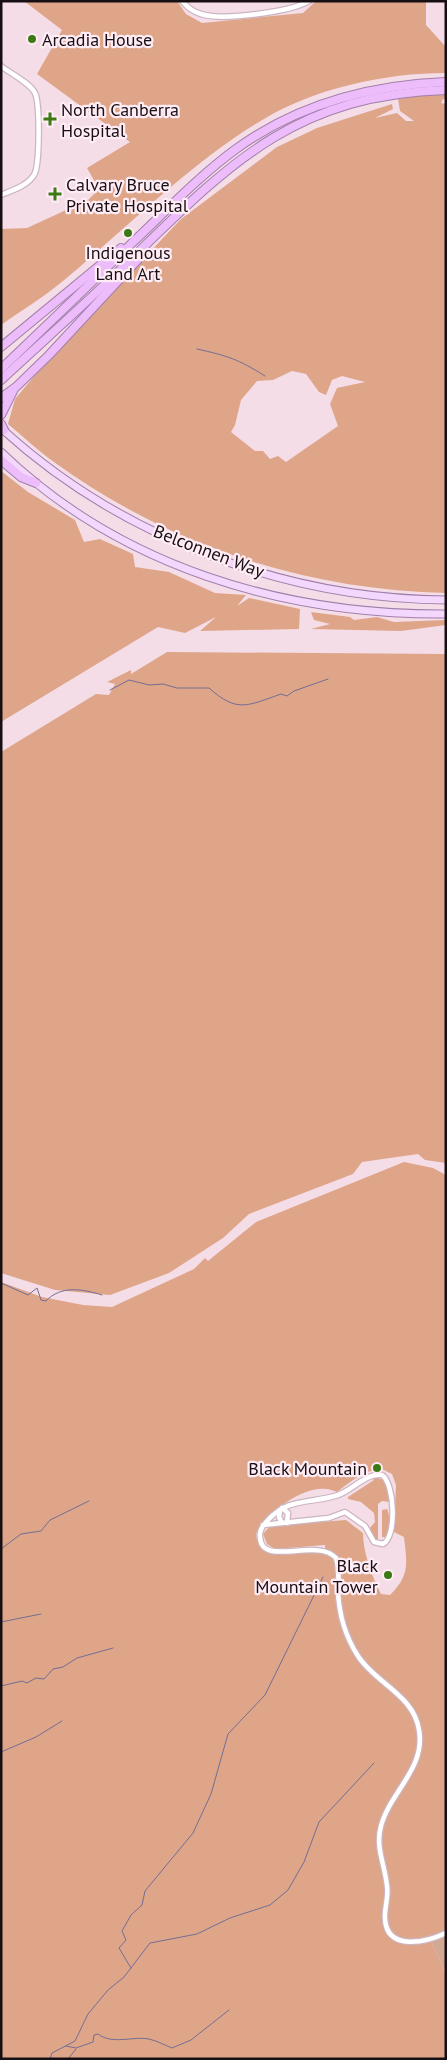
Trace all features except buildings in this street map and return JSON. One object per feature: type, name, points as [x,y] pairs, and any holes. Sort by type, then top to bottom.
[{"type":"highway","points":[[1,347],[170,207],[237,148],[262,132],[336,98],[372,89],[408,84],[446,82]]},
{"type":"highway","points":[[1,380],[186,207],[256,147],[309,118],[340,107],[376,97],[446,90]]},
{"type":"highway","points":[[1,369],[170,207]]},
{"type":"highway","points":[[2,397],[16,388],[58,345],[186,207]]},
{"type":"highway","points":[[1,415],[16,388]]},
{"type":"highway","points":[[1,460],[23,479],[36,483]]},
{"type":"main road","name":"Belconnen Way","points":[[2,427],[88,495],[140,525],[205,553],[250,570],[330,589],[407,600],[446,600]]},
{"type":"main road","name":"Belconnen Way","points":[[1,452],[36,483],[82,516],[129,545],[206,577],[244,589],[326,606],[405,614],[446,614]]},
{"type":"street","points":[[182,1],[194,12],[213,16],[276,12],[309,1]]},
{"type":"street","points":[[1,66],[34,93],[38,103],[37,169],[32,177],[20,187],[1,195]]},
{"type":"street","points":[[263,1525],[329,1518],[345,1512],[365,1526],[374,1542],[383,1544],[390,1534],[390,1490],[385,1476],[377,1474],[337,1495],[288,1504],[263,1525],[260,1538],[264,1547],[272,1552],[321,1549],[331,1553],[336,1558],[339,1606],[351,1645],[367,1667],[404,1700],[415,1715],[420,1738],[417,1758],[385,1816],[380,1833],[379,1848],[388,1890],[385,1926],[394,1938],[407,1942],[430,1938],[446,1932]]},
{"type":"street","points":[[281,1509],[288,1513],[284,1523]]},
{"type":"street","points":[[281,1509],[279,1517],[284,1523]]},
{"type":"shaded area","points":[[24,1],[177,1],[186,14],[202,23],[303,13],[316,1],[426,1],[426,25],[446,47],[446,73],[399,76],[352,84],[306,99],[264,119],[211,155],[160,196],[63,281],[1,325],[1,229],[27,228],[88,200],[99,189],[87,168],[130,142],[37,74],[62,30]]},
{"type":"shaded area","points":[[431,94],[446,94],[446,99],[443,99],[441,103],[446,104],[446,593],[393,590],[341,583],[290,572],[240,558],[191,539],[144,517],[98,491],[48,458],[8,424],[15,399],[51,356],[181,219],[277,147],[317,128],[392,104],[393,109],[375,118],[397,113],[406,121],[414,121],[400,111],[398,99]],"holes":[[[292,371],[306,374],[319,392],[326,395],[332,380],[342,376],[365,382],[337,388],[330,404],[338,426],[286,462],[278,456],[270,459],[263,451],[255,451],[231,432],[235,425],[241,400],[257,381],[273,380]]]},
{"type":"shaded area","points":[[1,471],[28,492],[75,520],[84,542],[100,539],[133,554],[135,567],[169,572],[215,593],[246,595],[237,606],[249,598],[300,609],[299,629],[200,631],[216,617],[185,633],[158,627],[1,722]]},
{"type":"shaded area","points":[[311,612],[350,617],[354,620],[377,617],[394,622],[446,620],[446,625],[401,631],[311,629],[330,624],[314,620]]},
{"type":"shaded area","points":[[167,652],[446,654],[446,1163],[425,1160],[418,1154],[362,1162],[353,1174],[249,1214],[223,1238],[169,1273],[110,1295],[55,1290],[1,1273],[1,752],[96,694],[109,695],[115,684],[107,682],[131,670],[131,674]]},
{"type":"shaded area","points":[[404,1162],[433,1168],[446,1175],[446,1933],[430,1939],[446,1974],[446,2059],[1,2059],[1,1282],[42,1297],[83,1305],[112,1307],[194,1269],[205,1258],[208,1261],[256,1222]],"holes":[[[382,1469],[392,1474],[396,1485],[394,1532],[404,1537],[406,1569],[401,1581],[390,1595],[381,1594],[374,1580],[366,1556],[363,1533],[346,1520],[270,1526],[263,1534],[267,1544],[275,1549],[325,1545],[325,1552],[273,1554],[259,1544],[256,1534],[260,1526],[276,1510],[296,1496],[317,1489],[337,1492],[369,1471]]]},
{"type":"shaded area","points":[[376,1477],[385,1481],[390,1502],[382,1501],[378,1504],[378,1540],[375,1539],[370,1528],[375,1522],[374,1513],[361,1502],[348,1499],[348,1497],[374,1480],[372,1478]]},
{"type":"shaded area","points":[[387,1509],[389,1519],[387,1537],[382,1537],[382,1510]]},
{"type":"shaded area","points":[[446,1933],[446,1974],[430,1939]]},
{"type":"waterway","points":[[197,349],[232,359],[265,376]]},
{"type":"waterway","points":[[110,690],[129,680],[149,685],[163,684],[177,688],[209,688],[227,701],[243,705],[259,702],[281,694],[287,696],[294,691],[328,679]]},
{"type":"waterway","points":[[1,1283],[28,1295],[37,1288],[41,1300],[46,1301],[58,1292],[65,1290],[80,1290],[102,1295]]},
{"type":"waterway","points":[[1,1549],[21,1534],[41,1531],[50,1520],[89,1501]]},
{"type":"waterway","points":[[131,1968],[119,1948],[126,1940],[122,1931],[131,1915],[142,1905],[145,1891],[193,1833],[211,1794],[228,1734],[265,1695],[323,1577]]},
{"type":"waterway","points":[[1,1622],[41,1614]]},
{"type":"waterway","points":[[1,1686],[22,1681],[27,1683],[36,1678],[44,1679],[53,1669],[63,1667],[77,1658],[113,1648]]},
{"type":"waterway","points":[[1,1752],[36,1737],[62,1721]]},
{"type":"waterway","points":[[50,2059],[52,2053],[75,2041],[88,2014],[108,1990],[124,1977],[150,1943],[197,1934],[230,1918],[270,1905],[288,1890],[304,1862],[319,1822],[374,1763]]},
{"type":"waterway","points":[[66,2046],[76,2048],[93,2042],[94,2035],[98,2034],[116,2040],[149,2039],[172,2048],[191,2040],[229,2010]]},
{"type":"waterway","points":[[68,2059],[76,2049]]},
{"type":"place","name":"Arcadia House","points":[[32,39]]},
{"type":"place","name":"North Canberra Hospital","points":[[50,119]]},
{"type":"place","name":"Calvary Bruce Private Hospital","points":[[55,194]]},
{"type":"place","name":"Indigenous Land Art","points":[[128,233]]},
{"type":"place","name":"Black Mountain","points":[[377,1468]]},
{"type":"place","name":"Black Mountain Tower","points":[[388,1575]]}]
